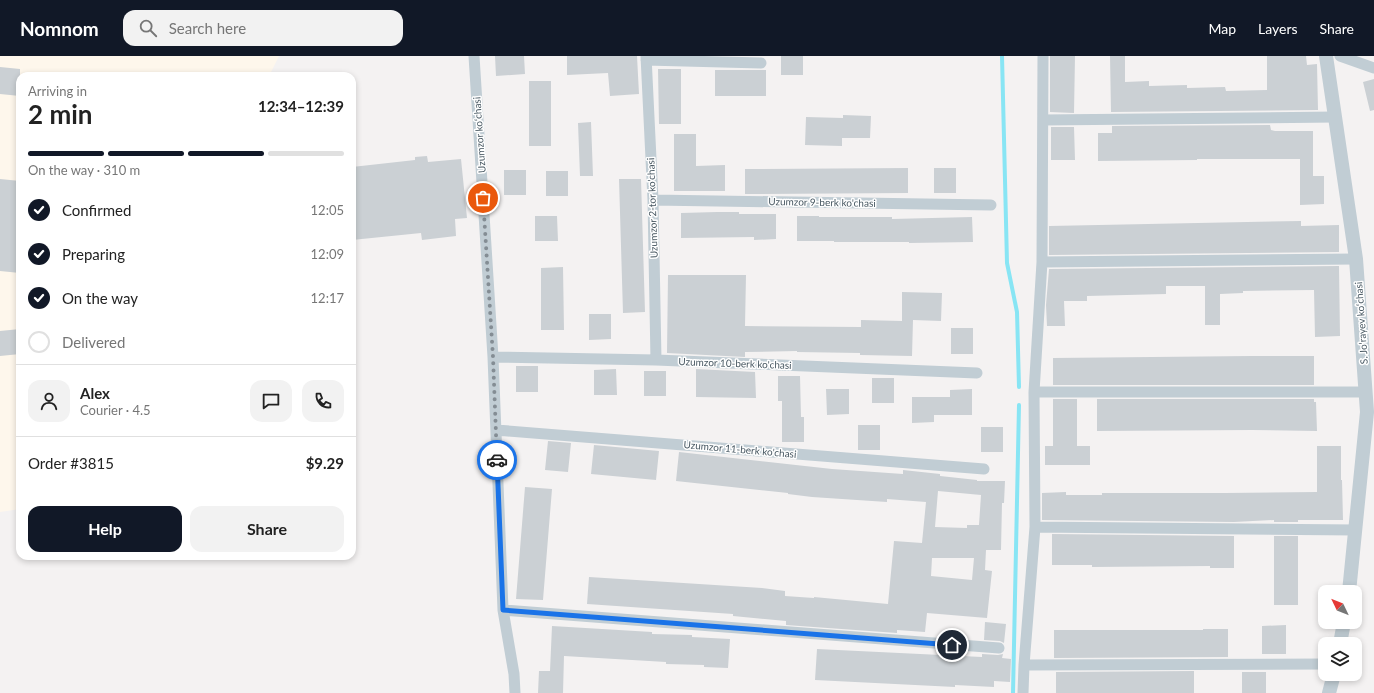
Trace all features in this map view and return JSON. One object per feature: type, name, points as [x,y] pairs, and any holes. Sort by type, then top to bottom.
[{"type":"street","name":"Uzumzor koʻchasi","points":[[474,56],[493,357],[503,610],[514,674],[515,693]]},
{"type":"street","points":[[1023,693],[1035,527],[1034,392],[1042,262],[1043,56]]},
{"type":"street","name":"S. Joʻrayev koʻchasi","points":[[1326,56],[1356,260],[1366,392],[1370,412],[1350,585]]},
{"type":"street","points":[[1340,56],[1374,68]]},
{"type":"street","points":[[646,58],[761,63]]},
{"type":"street","name":"Uzumzor 2-tor ko'chasi","points":[[646,58],[653,200],[656,360]]},
{"type":"street","points":[[1043,120],[1336,117]]},
{"type":"street","name":"Uzumzor 9-berk ko'chasi","points":[[653,200],[990,204]]},
{"type":"street","points":[[1042,262],[1356,260]]},
{"type":"street","name":"Uzumzor 10-berk ko'chasi","points":[[493,357],[656,360],[977,372]]},
{"type":"street","points":[[1034,392],[1366,392]]},
{"type":"street","name":"Uzumzor 11-berk ko'chasi","points":[[496,430],[984,469]]},
{"type":"street","points":[[1035,527],[1356,530]]},
{"type":"street","points":[[503,610],[999,648]]},
{"type":"street","points":[[1024,665],[1318,664]]},
{"type":"street","points":[[1329,693],[1332,681]]},
{"type":"shaded area","points":[[0,56],[279,56],[271,72],[16,72],[16,510],[0,512]]},
{"type":"building","points":[[495,56],[524,56],[525,74],[496,76]]},
{"type":"building","points":[[567,56],[637,56],[639,94],[610,96],[608,73],[567,75]]},
{"type":"building","points":[[781,56],[803,56],[803,75],[781,75]]},
{"type":"building","points":[[1050,56],[1075,56],[1074,113],[1050,112]]},
{"type":"building","points":[[1110,56],[1125,56],[1125,82],[1149,81],[1149,86],[1187,85],[1187,88],[1225,87],[1226,91],[1267,90],[1267,56],[1306,56],[1307,65],[1317,64],[1318,110],[1111,112]]},
{"type":"building","points":[[0,67],[20,69],[20,72],[16,72],[16,96],[0,94]]},
{"type":"building","points":[[658,69],[681,69],[681,124],[659,124]]},
{"type":"building","points":[[715,70],[766,70],[766,96],[715,96]]},
{"type":"building","points":[[1374,79],[1374,110],[1370,111],[1363,82]]},
{"type":"building","points":[[529,81],[551,81],[551,146],[529,146]]},
{"type":"building","points":[[843,115],[871,116],[870,138],[842,138],[842,146],[805,145],[806,117],[843,118]]},
{"type":"building","points":[[591,122],[593,176],[580,176],[578,123]]},
{"type":"building","points":[[1270,125],[1271,130],[1275,131],[1313,131],[1313,176],[1324,176],[1324,204],[1300,205],[1300,159],[1098,161],[1098,133],[1112,133],[1112,126]]},
{"type":"building","points":[[1051,127],[1074,127],[1075,160],[1051,160]]},
{"type":"building","points":[[674,134],[696,134],[696,166],[725,165],[725,191],[674,191]]},
{"type":"building","points":[[427,156],[428,162],[461,159],[467,218],[455,219],[456,236],[422,240],[421,233],[356,240],[356,167],[415,160],[415,157]]},
{"type":"building","points":[[908,168],[908,193],[745,194],[745,169]]},
{"type":"building","points":[[934,168],[956,168],[956,193],[934,193]]},
{"type":"building","points":[[504,170],[526,170],[526,195],[504,195]]},
{"type":"building","points":[[546,171],[568,171],[568,196],[546,196]]},
{"type":"building","points":[[0,179],[16,181],[16,273],[0,271]]},
{"type":"building","points":[[619,179],[641,179],[645,312],[623,313]]},
{"type":"building","points":[[739,212],[739,214],[776,214],[776,239],[754,240],[754,237],[681,238],[681,213]]},
{"type":"building","points":[[535,216],[557,216],[558,241],[535,241]]},
{"type":"building","points":[[797,216],[892,217],[892,219],[972,217],[973,242],[909,243],[797,241]]},
{"type":"building","points":[[1301,221],[1301,226],[1339,225],[1339,252],[1049,255],[1049,226]]},
{"type":"building","points":[[1339,266],[1340,336],[1315,337],[1314,290],[1243,291],[1243,293],[1220,294],[1220,325],[1205,325],[1205,286],[1166,286],[1166,294],[1087,296],[1087,301],[1064,301],[1065,326],[1047,326],[1046,305],[1049,269]]},
{"type":"building","points":[[563,267],[564,330],[541,330],[541,268]]},
{"type":"building","points":[[668,275],[746,275],[745,326],[861,327],[861,320],[902,321],[902,292],[942,293],[941,321],[913,320],[912,356],[860,355],[860,353],[797,351],[745,352],[745,357],[667,353]]},
{"type":"building","points":[[589,314],[611,314],[611,339],[589,340]]},
{"type":"building","points":[[951,328],[973,328],[973,354],[951,354]]},
{"type":"building","points":[[16,329],[16,354],[0,356],[0,331]]},
{"type":"building","points":[[1314,356],[1314,385],[1053,385],[1053,358]]},
{"type":"building","points":[[516,366],[538,366],[538,392],[516,392]]},
{"type":"building","points":[[616,369],[617,395],[594,395],[594,370]]},
{"type":"building","points":[[696,369],[755,372],[756,398],[696,397]]},
{"type":"building","points":[[644,371],[666,371],[666,396],[644,396]]},
{"type":"building","points":[[778,376],[800,376],[801,417],[804,417],[804,442],[782,442],[782,401],[778,401]]},
{"type":"building","points":[[872,378],[894,378],[894,403],[872,403]]},
{"type":"building","points":[[826,389],[849,389],[849,414],[827,415]]},
{"type":"building","points":[[972,389],[972,415],[934,415],[934,422],[912,423],[912,397],[950,397],[950,390]]},
{"type":"building","points":[[1053,399],[1077,399],[1077,446],[1090,446],[1090,465],[1045,465],[1045,446],[1053,446]]},
{"type":"building","points":[[1097,399],[1314,399],[1314,402],[1316,402],[1317,431],[1097,431]]},
{"type":"building","points":[[858,425],[880,425],[880,450],[858,450]]},
{"type":"building","points":[[981,427],[1003,427],[1003,452],[981,452]]},
{"type":"building","points":[[548,441],[571,443],[568,472],[545,470]]},
{"type":"building","points":[[594,445],[659,451],[656,480],[591,474]]},
{"type":"building","points":[[1317,446],[1341,446],[1343,520],[1298,520],[1298,522],[1274,522],[1274,520],[1234,522],[1042,520],[1042,493],[1066,492],[1066,495],[1102,495],[1102,493],[1317,492]]},
{"type":"building","points":[[679,452],[832,469],[903,474],[903,470],[940,474],[940,476],[977,481],[1005,481],[1004,503],[1002,503],[1001,550],[986,550],[985,570],[992,571],[987,618],[927,613],[925,632],[897,630],[897,633],[786,625],[786,621],[733,616],[733,614],[587,604],[589,577],[762,588],[785,591],[785,596],[814,597],[888,604],[894,541],[922,543],[926,502],[887,499],[887,502],[812,497],[676,481]],"holes":[[[938,491],[981,495],[979,525],[967,525],[967,528],[935,527]],[[932,558],[974,558],[972,580],[931,576]]]},
{"type":"building","points":[[525,487],[552,489],[543,600],[516,599]]},
{"type":"building","points":[[1052,534],[1234,536],[1234,568],[1210,568],[1210,566],[1092,567],[1092,565],[1052,565]]},
{"type":"building","points":[[1274,536],[1298,536],[1298,605],[1274,605]]},
{"type":"building","points":[[985,622],[1006,624],[1004,643],[1000,641],[984,640]]},
{"type":"building","points":[[1286,625],[1286,654],[1262,654],[1262,626]]},
{"type":"building","points":[[552,626],[652,632],[652,634],[692,635],[692,637],[730,639],[728,668],[704,667],[704,665],[666,664],[666,662],[564,656],[563,693],[538,693],[539,671],[550,671]]},
{"type":"building","points":[[1228,629],[1228,657],[1054,658],[1054,630]]},
{"type":"building","points":[[817,649],[982,657],[982,654],[1003,654],[1002,658],[1011,659],[1010,682],[994,681],[994,687],[955,685],[955,687],[815,680]]},
{"type":"building","points":[[1194,671],[1194,693],[1056,693],[1056,672]]},
{"type":"building","points":[[1242,672],[1266,672],[1266,693],[1242,693]]},
{"type":"waterway","points":[[1002,56],[1007,263],[1017,312],[1019,387]]},
{"type":"waterway","points":[[1013,693],[1019,405]]},
{"type":"way so far","points":[[483,198],[493,357],[497,460]]},
{"type":"route","points":[[497,460],[503,610],[952,645]]}]
